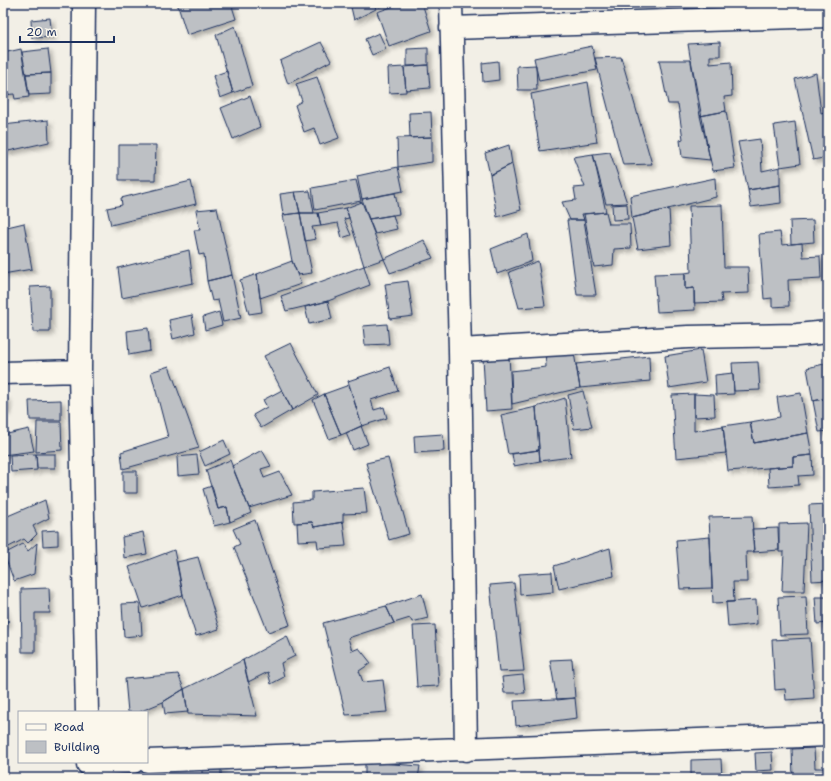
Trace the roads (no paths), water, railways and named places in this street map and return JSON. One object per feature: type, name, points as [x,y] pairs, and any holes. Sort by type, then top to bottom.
[{"type":"street","points":[[84,3],[80,371],[86,711]]},
{"type":"street","points":[[451,3],[460,350],[466,750]]},
{"type":"street","points":[[451,28],[828,16]]},
{"type":"street","points":[[460,350],[688,337],[797,335],[828,332]]},
{"type":"street","points":[[3,373],[80,371]]},
{"type":"street","points":[[148,762],[828,735]]},
{"type":"street","points":[[88,768],[126,763]]}]
